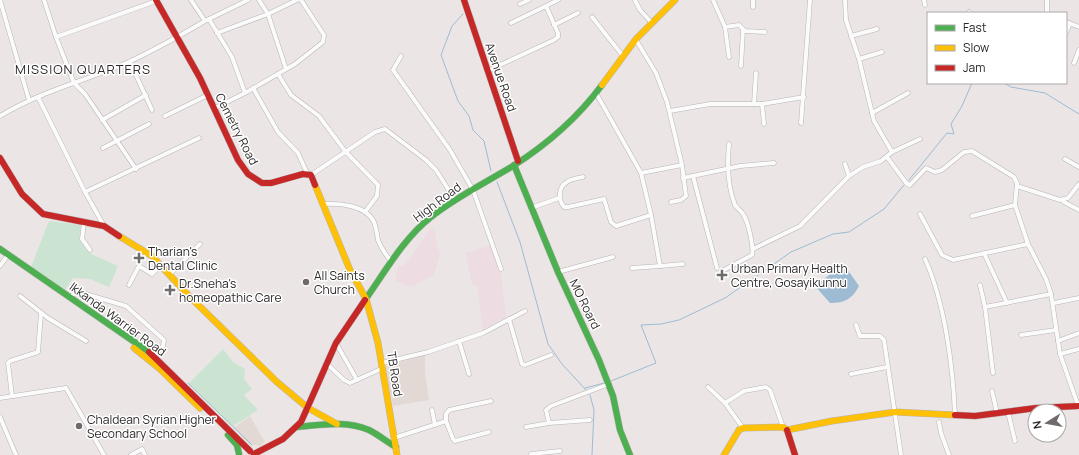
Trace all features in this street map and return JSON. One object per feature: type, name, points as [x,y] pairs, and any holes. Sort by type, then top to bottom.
[{"type":"main road","name":"Cemetry Road","points":[[156,0],[215,108],[238,160],[248,174],[262,183],[271,183],[309,174]]},
{"type":"main road","name":"Avenue Road","points":[[464,0],[488,71],[516,163]]},
{"type":"main road","name":"High Road","points":[[239,455],[245,450],[253,453],[283,439],[297,427],[308,408],[326,362],[336,343],[410,237],[430,218],[455,200],[544,144],[596,93],[636,39],[651,22],[675,0]]},
{"type":"main road","points":[[0,158],[22,194],[43,214],[104,226],[152,256],[195,303],[214,319],[277,382],[308,408],[337,424]]},
{"type":"main road","name":"MO Roard","points":[[516,163],[531,208],[558,272],[609,384],[620,430],[630,455]]},
{"type":"main road","points":[[309,174],[350,270],[366,299]]},
{"type":"main road","name":"Ikkanda Warrier Road","points":[[0,249],[7,257],[152,358],[233,440],[237,445],[239,455]]},
{"type":"main road","name":"Ikkanda Warrier Road","points":[[0,255],[7,257],[68,297],[152,358],[253,453]]},
{"type":"main road","name":"TB Road","points":[[366,299],[383,366],[397,455]]},
{"type":"main road","points":[[724,455],[739,430],[743,428],[785,429],[895,412],[955,415],[1079,407]]},
{"type":"main road","points":[[297,427],[337,424],[354,425],[367,429],[396,447]]},
{"type":"main road","points":[[785,429],[795,455]]},
{"type":"street","points":[[0,0],[29,100]]},
{"type":"street","points":[[44,0],[56,37],[74,83],[85,94],[136,169]]},
{"type":"street","points":[[56,37],[119,16],[156,0]]},
{"type":"street","points":[[191,0],[217,33],[232,57],[245,93]]},
{"type":"street","points":[[0,116],[38,96],[130,62],[176,39],[207,20],[248,0]]},
{"type":"street","points":[[259,0],[268,14],[286,69]]},
{"type":"street","points":[[217,33],[268,14],[297,0]]},
{"type":"street","points":[[215,108],[245,93],[304,58],[325,39],[324,35],[301,0]]},
{"type":"street","points":[[520,4],[529,0]]},
{"type":"street","points":[[511,23],[558,0]]},
{"type":"street","points":[[635,0],[640,10],[651,22]]},
{"type":"street","points":[[713,0],[725,27],[730,57]]},
{"type":"street","points":[[753,0],[753,7]]},
{"type":"street","points":[[801,123],[810,0]]},
{"type":"street","points":[[845,0],[846,20],[859,59],[876,126],[892,152]]},
{"type":"street","points":[[1047,0],[1047,12]]},
{"type":"street","points":[[488,71],[558,37],[558,33],[546,6]]},
{"type":"street","points":[[554,25],[578,13]]},
{"type":"street","points":[[592,17],[623,56]]},
{"type":"street","points":[[1068,23],[1079,27]]},
{"type":"street","points":[[725,27],[739,25],[743,30],[741,66]]},
{"type":"street","points":[[851,36],[877,29]]},
{"type":"street","points":[[743,30],[765,32]]},
{"type":"street","points":[[636,39],[656,74],[670,111],[682,165],[686,196],[682,200],[671,202]]},
{"type":"street","points":[[1074,63],[1079,50]]},
{"type":"street","points":[[859,59],[882,52]]},
{"type":"street","points":[[401,56],[394,66],[394,72],[450,150],[473,190],[501,269]]},
{"type":"street","points":[[130,62],[152,110]]},
{"type":"street","points":[[754,104],[756,73]]},
{"type":"street","points":[[278,74],[291,95],[319,116],[345,151],[378,185],[377,196],[365,212]]},
{"type":"street","points":[[253,88],[278,132],[298,153],[309,174],[375,132],[385,129],[426,160],[436,170],[455,200]]},
{"type":"street","points":[[596,93],[641,173],[651,215],[660,266]]},
{"type":"street","points":[[872,113],[908,93]]},
{"type":"street","points":[[102,120],[146,95]]},
{"type":"street","points":[[165,116],[208,95]]},
{"type":"street","points":[[38,96],[85,192],[104,226]]},
{"type":"street","points":[[670,111],[710,104],[762,104],[804,97]]},
{"type":"street","points":[[762,104],[764,124]]},
{"type":"street","points":[[103,148],[149,124]]},
{"type":"street","points":[[85,192],[199,138]]},
{"type":"street","points":[[753,249],[800,226],[849,176],[863,167],[920,139]]},
{"type":"street","points":[[724,270],[752,255],[753,249],[743,213],[735,206],[727,168],[729,144]]},
{"type":"street","points":[[887,156],[910,185],[926,168],[938,172],[964,152],[972,151],[1014,177],[1017,186],[1015,205],[1028,244],[1052,294],[1060,354],[1079,407]]},
{"type":"street","points":[[1065,159],[1079,167]]},
{"type":"street","points":[[684,178],[727,168],[774,163]]},
{"type":"street","points":[[845,164],[849,176]]},
{"type":"street","points":[[641,173],[682,165]]},
{"type":"street","points":[[693,176],[717,268]]},
{"type":"street","points":[[583,177],[567,182],[563,185],[559,193],[561,204],[564,207],[568,208],[604,199],[611,222],[616,226],[651,215]]},
{"type":"street","points":[[1017,186],[1060,200],[1068,198],[1079,184]]},
{"type":"street","points":[[531,208],[560,198]]},
{"type":"street","points":[[1064,202],[1079,210]]},
{"type":"street","points":[[323,204],[344,204],[365,212],[374,222],[379,242],[392,262]]},
{"type":"street","points":[[972,216],[1015,205]]},
{"type":"street","points":[[920,214],[942,255],[948,259],[953,260],[1028,244]]},
{"type":"street","points":[[84,223],[82,239],[90,250]]},
{"type":"street","points":[[170,274],[200,244]]},
{"type":"street","points":[[984,253],[1007,303]]},
{"type":"street","points":[[0,266],[7,257]]},
{"type":"street","points":[[558,272],[613,257]]},
{"type":"street","points":[[925,259],[935,281],[947,338],[955,415]]},
{"type":"street","points":[[632,268],[684,264]]},
{"type":"street","points":[[129,285],[140,266],[152,274],[161,265]]},
{"type":"street","points":[[980,285],[985,307],[993,373]]},
{"type":"street","points":[[68,297],[73,293],[79,292],[126,306],[164,340],[163,346],[152,358]]},
{"type":"street","points":[[985,307],[1052,294]]},
{"type":"street","points":[[20,296],[41,313],[86,341]]},
{"type":"street","points":[[1054,304],[1079,298]]},
{"type":"street","points":[[326,362],[347,382],[357,380],[383,366],[483,333],[524,311]]},
{"type":"street","points":[[12,396],[8,363],[10,360],[38,352],[41,313]]},
{"type":"street","points":[[509,319],[522,364],[525,365],[551,354]]},
{"type":"street","points":[[856,325],[860,336],[883,337],[901,455]]},
{"type":"street","points":[[1021,335],[1056,330]]},
{"type":"street","points":[[1058,340],[1079,333]]},
{"type":"street","points":[[459,341],[469,374]]},
{"type":"street","points":[[336,343],[357,380]]},
{"type":"street","points":[[1060,354],[1079,349]]},
{"type":"street","points":[[851,374],[887,367]]},
{"type":"street","points":[[549,423],[546,410],[548,408],[609,384]]},
{"type":"street","points":[[708,387],[725,403],[743,428]]},
{"type":"street","points":[[725,403],[744,391],[766,387],[770,390],[785,429]]},
{"type":"street","points":[[0,398],[66,388],[104,455]]},
{"type":"street","points":[[992,390],[997,413]]},
{"type":"street","points":[[489,432],[455,441],[446,421],[446,414],[449,410],[491,401]]},
{"type":"street","points":[[432,410],[435,425]]},
{"type":"street","points":[[1008,412],[1015,441]]},
{"type":"street","points":[[0,416],[16,455]]},
{"type":"street","points":[[526,427],[549,423],[590,420]]},
{"type":"street","points":[[394,438],[446,421]]},
{"type":"street","points":[[939,422],[940,433],[948,455]]},
{"type":"street","points":[[131,455],[142,449],[145,455]]},
{"type":"street","points":[[531,454],[560,451]]},
{"type":"shaded area","points":[[433,225],[440,255],[434,275],[411,287],[395,281],[398,266],[404,266]]},
{"type":"shaded area","points":[[492,245],[501,272],[506,318],[483,329],[477,287],[472,284],[465,253]]},
{"type":"shaded area","points":[[425,354],[425,373],[429,400],[393,406],[385,367]]},
{"type":"shaded area","points":[[250,416],[265,442],[260,446],[249,444],[234,428]]},
{"type":"green space","points":[[49,221],[81,225],[79,240],[89,253],[118,266],[109,287],[90,279],[73,278],[65,290],[31,267]]},
{"type":"green space","points":[[223,349],[234,363],[245,369],[244,379],[252,389],[244,395],[258,410],[233,426],[189,383]]},
{"type":"water","points":[[847,269],[859,286],[854,294],[848,299],[830,303],[815,286],[833,272]]},
{"type":"waterway","points":[[463,14],[452,26],[441,55],[458,101],[469,116],[473,130],[484,141],[491,171]]},
{"type":"waterway","points":[[909,180],[947,133],[954,134],[951,124],[962,106],[972,84]]},
{"type":"waterway","points":[[1006,84],[1011,87],[1045,93],[1079,114]]},
{"type":"waterway","points":[[497,182],[520,242],[548,344],[562,364],[586,390]]},
{"type":"waterway","points":[[611,381],[656,363],[641,325],[661,324],[679,320],[725,298],[791,252],[833,234],[849,232],[884,209],[904,185]]},
{"type":"waterway","points":[[188,383],[252,445]]},
{"type":"waterway","points":[[585,388],[604,383]]},
{"type":"waterway","points":[[590,395],[594,410],[592,455]]},
{"type":"traffic: fast","points":[[365,300],[395,256],[421,226],[450,203],[513,166],[538,149],[572,119],[602,85]]},
{"type":"traffic: fast","points":[[514,165],[558,272],[599,360],[613,396],[620,430],[630,455]]},
{"type":"traffic: fast","points":[[0,249],[149,352]]},
{"type":"traffic: fast","points":[[297,427],[324,424],[351,425],[369,430],[396,447]]},
{"type":"traffic: fast","points":[[228,435],[237,445],[239,454]]},
{"type":"traffic: slow","points":[[602,85],[636,39],[675,0]]},
{"type":"traffic: slow","points":[[315,185],[350,270],[366,299],[378,343],[397,455]]},
{"type":"traffic: slow","points":[[119,236],[152,256],[190,297],[277,382],[308,408],[337,424]]},
{"type":"traffic: slow","points":[[134,348],[160,369],[200,408]]},
{"type":"traffic: slow","points":[[724,455],[739,430],[743,428],[783,427],[787,430],[832,421],[895,412],[955,415]]},
{"type":"traffic: jam","points":[[156,0],[200,78],[238,160],[248,174],[262,183],[271,183],[303,174],[311,175],[315,185]]},
{"type":"traffic: jam","points":[[464,0],[518,161]]},
{"type":"traffic: jam","points":[[0,158],[22,194],[43,214],[104,226],[119,236]]},
{"type":"traffic: jam","points":[[254,454],[283,439],[301,422],[336,343],[365,300]]},
{"type":"traffic: jam","points":[[149,352],[250,451]]},
{"type":"traffic: jam","points":[[955,415],[975,416],[1036,408],[1079,406]]},
{"type":"traffic: jam","points":[[787,430],[795,455]]},
{"type":"place","name":"Tharian's Dental Clinic","points":[[139,258]]},
{"type":"place","name":"Urban Primary Health Centre, Gosayikunnu","points":[[722,275]]},
{"type":"place","name":"All Saints Church","points":[[306,282]]},
{"type":"place","name":"Dr.Sneha's homeopathic Care","points":[[170,290]]},
{"type":"place","name":"Chaldean Syrian Higher Secondary School","points":[[79,426]]},
{"type":"district","name":"MISSION QUARTERS","points":[[83,69]]}]
